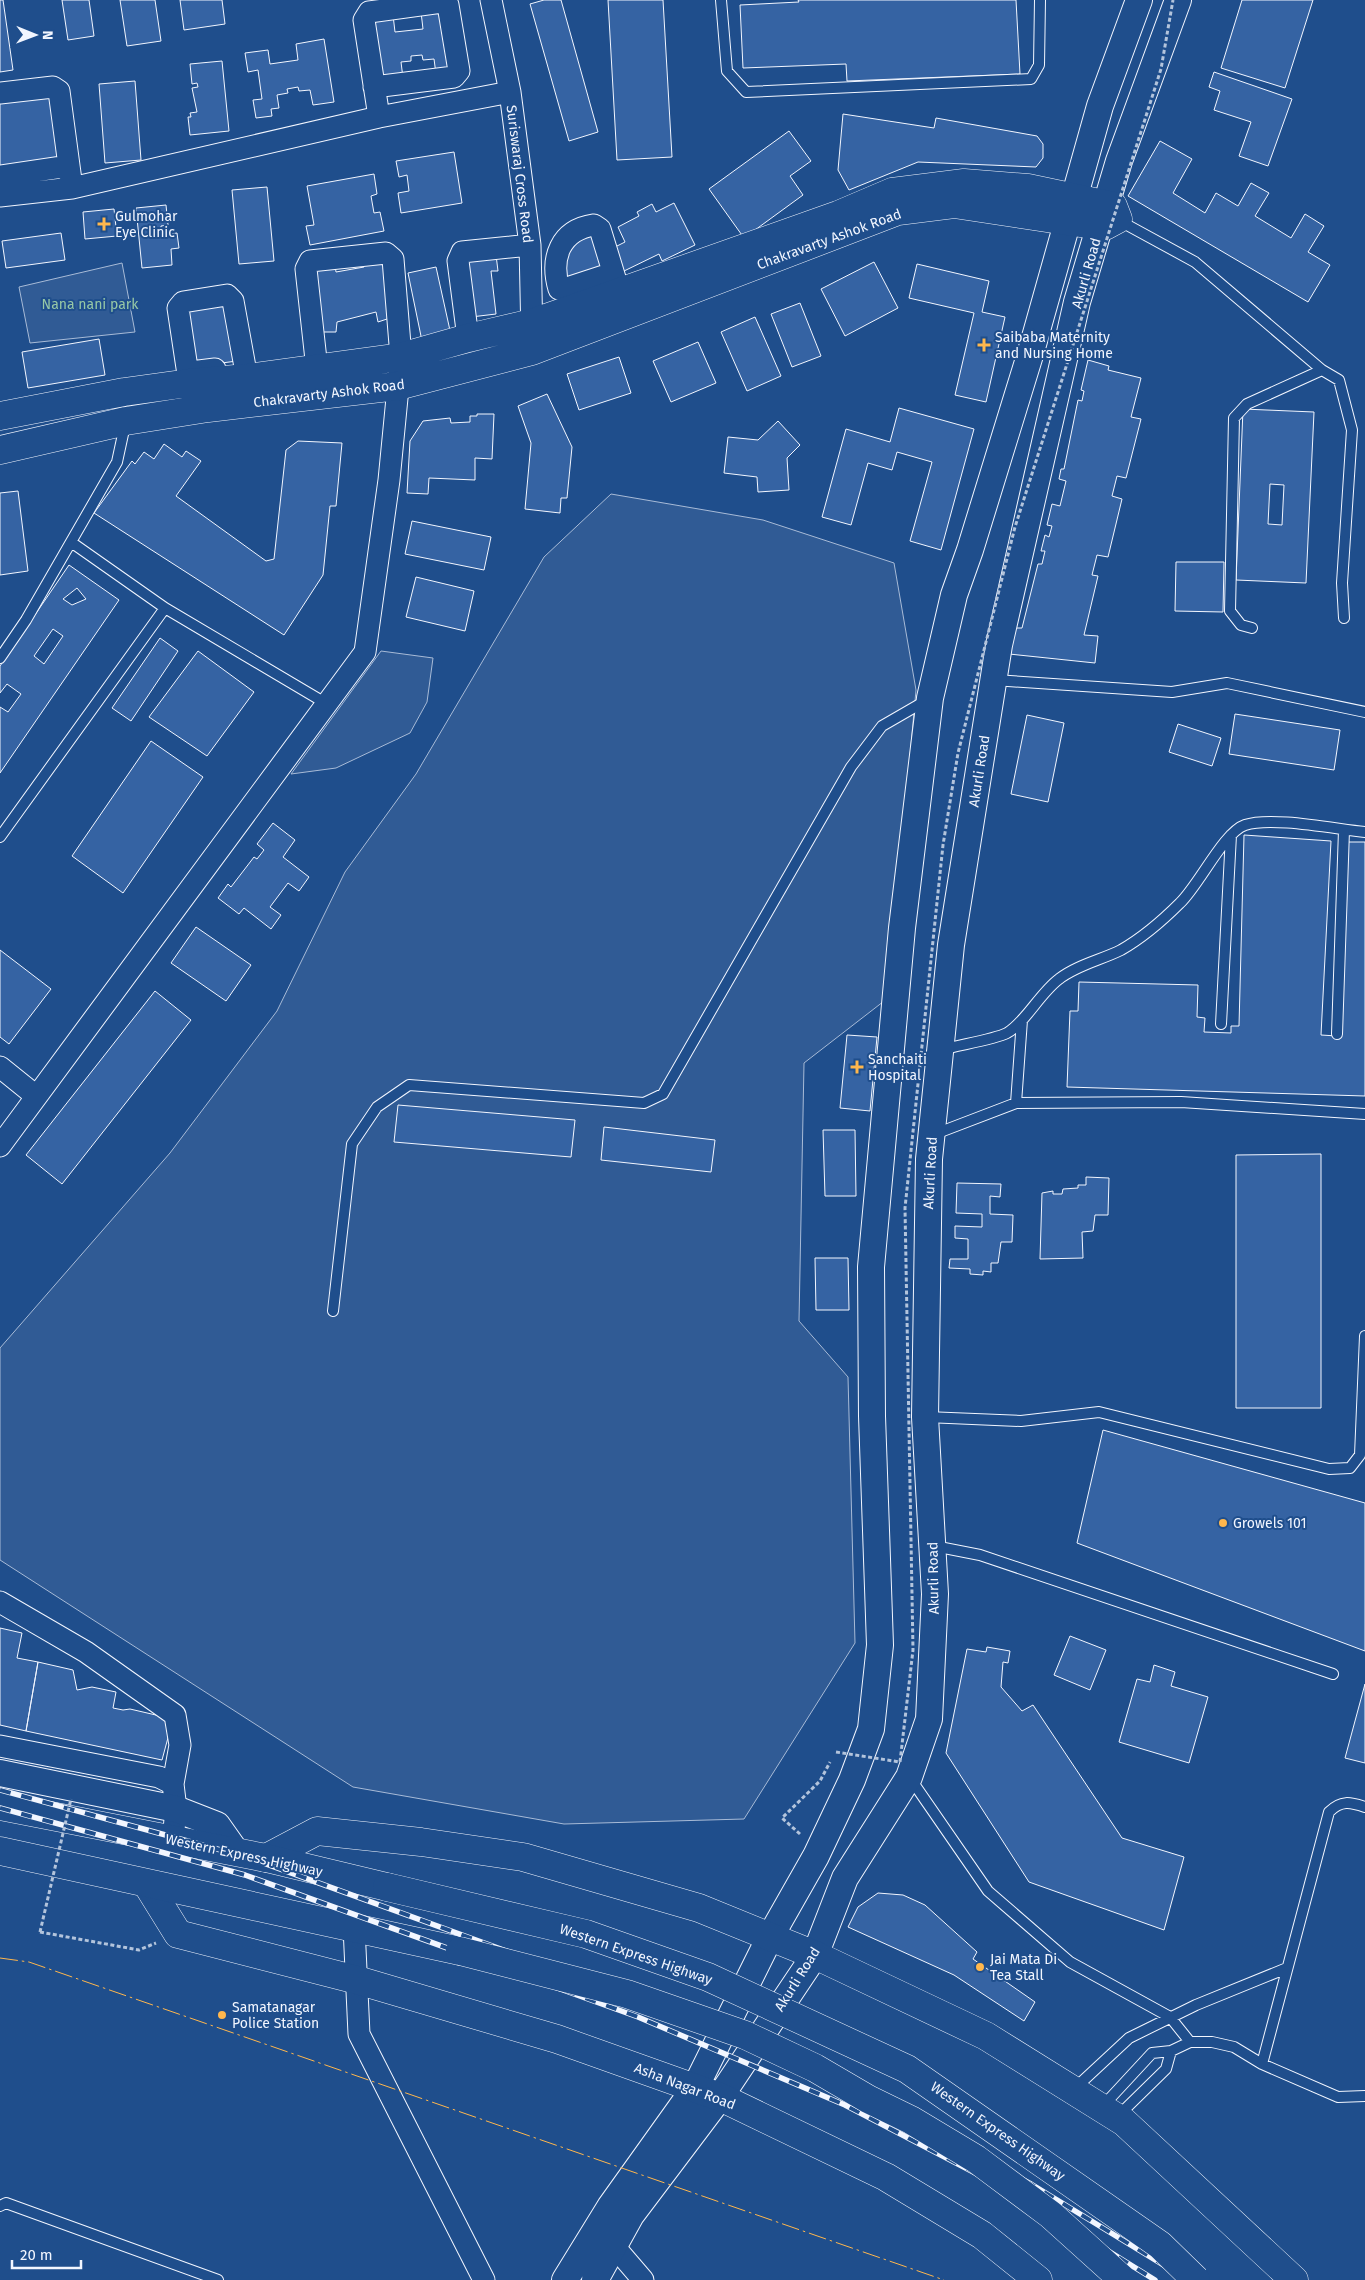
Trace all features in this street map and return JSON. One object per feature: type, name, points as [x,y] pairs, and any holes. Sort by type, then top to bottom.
[{"type":"main road","name":"Chakravarty Ashok Road","points":[[0,450],[126,421],[208,408],[398,386],[532,351],[860,216],[892,192],[964,176],[1028,188],[1070,210]]},
{"type":"main road","name":"Chakravarty Ashok Road","points":[[0,416],[124,392],[189,383],[246,372],[317,369],[401,357],[468,338],[532,323],[616,282],[860,216],[954,204],[1070,210],[1108,217]]},
{"type":"main road","name":"Western Express Highway","points":[[0,1806],[266,1858],[586,1934],[708,1977],[906,2068],[1160,2245],[1196,2280]]},
{"type":"main road","points":[[266,1858],[317,1831],[421,1842],[523,1857],[698,1908],[815,1955],[986,2036],[1110,2112],[1294,2280]]},
{"type":"main road","points":[[0,1851],[460,1951],[627,1994],[745,2035],[815,2068],[868,2099],[911,2120],[976,2159],[1051,2215],[1123,2280]]},
{"type":"main road","points":[[147,1884],[178,1934]]},
{"type":"main road","name":"Asha Nagar Road","points":[[178,1934],[357,1980],[557,2039],[708,2092],[886,2177],[982,2235],[1038,2280]]},
{"type":"street","name":"Suriswaraj Cross Road","points":[[491,0],[510,92],[530,252],[532,351]]},
{"type":"street","name":"Akurli Road","points":[[595,2280],[613,2245],[708,2092],[770,1937],[816,1856],[852,1780],[871,1729],[880,1645],[872,1416],[871,1267],[902,928],[930,698],[954,595],[970,550],[1030,355],[1100,106],[1139,0]]},
{"type":"street","name":"Akurli Road","points":[[565,2280],[610,2207],[708,2092],[815,1955],[845,1878],[909,1777],[929,1719],[935,1594],[925,1417],[927,1227],[932,1136],[951,945],[999,645],[1077,302],[1108,217],[1119,161],[1178,0]]},
{"type":"street","points":[[374,87],[454,77],[459,71],[448,5],[442,2],[369,12],[364,20],[374,87],[379,117]]},
{"type":"street","points":[[0,93],[52,87],[59,91],[72,188]]},
{"type":"street","points":[[0,196],[72,188],[379,117],[510,92]]},
{"type":"street","points":[[0,176],[70,166]]},
{"type":"street","points":[[594,225],[600,229],[616,282],[559,289],[556,278],[557,256],[562,241],[570,234],[594,225]]},
{"type":"street","points":[[468,338],[458,261],[462,252],[530,252],[557,256]]},
{"type":"street","points":[[0,1146],[365,652],[389,480],[401,357],[393,258],[386,253],[310,261],[306,269],[317,369]]},
{"type":"street","points":[[8,1073],[36,1096]]},
{"type":"street","points":[[0,1602],[86,1652],[176,1715],[180,1745],[173,1784],[176,1809],[173,1840]]},
{"type":"street","points":[[0,1746],[159,1777],[173,1784]]},
{"type":"street","points":[[0,1773],[176,1809],[217,1825],[236,1852]]},
{"type":"street","points":[[354,1928],[359,2034],[484,2280]]},
{"type":"street","points":[[613,2245],[643,2280]]},
{"type":"lane","points":[[721,0],[727,71],[746,92],[1031,79],[1040,65],[1040,0]]},
{"type":"lane","points":[[1108,217],[1195,262],[1322,370],[1339,380],[1352,430],[1342,583],[1344,618]]},
{"type":"lane","points":[[1252,628],[1241,625],[1230,611],[1234,418],[1247,404],[1322,370]]},
{"type":"lane","points":[[0,658],[26,620],[117,462],[126,421]]},
{"type":"lane","points":[[71,542],[165,608],[327,704]]},
{"type":"lane","points":[[0,837],[165,608]]},
{"type":"lane","points":[[993,680],[1172,692],[1226,683],[1365,712]]},
{"type":"lane","points":[[334,1311],[352,1144],[377,1107],[409,1085],[644,1104],[663,1094],[851,767],[882,726],[930,698]]},
{"type":"lane","points":[[940,1050],[1007,1033],[1022,1020],[1038,998],[1060,978],[1122,949],[1181,902],[1201,878],[1231,835],[1242,825],[1256,822],[1273,822],[1365,832]]},
{"type":"lane","points":[[1337,1034],[1344,830]]},
{"type":"lane","points":[[1221,1024],[1231,835]]},
{"type":"lane","points":[[1016,1103],[1022,1020]]},
{"type":"lane","points":[[932,1136],[1016,1103],[1181,1102],[1365,1114]]},
{"type":"lane","points":[[925,1417],[1021,1421],[1100,1412],[1329,1469],[1350,1468],[1360,1455],[1365,1336]]},
{"type":"lane","points":[[933,1545],[980,1555],[1333,1674]]},
{"type":"lane","points":[[909,1777],[988,1891],[1070,1962],[1170,2017],[1190,2042]]},
{"type":"lane","points":[[1262,2064],[1329,1812],[1337,1804],[1348,1802],[1365,1807]]},
{"type":"lane","points":[[1073,2090],[1129,2038],[1170,2017],[1287,1968]]},
{"type":"lane","points":[[1110,2112],[1152,2052],[1171,2051],[1190,2042],[1212,2042],[1234,2048],[1262,2064],[1338,2098],[1365,2096]]},
{"type":"lane","points":[[1110,2112],[1166,2069],[1171,2051]]},
{"type":"lane","points":[[0,2206],[6,2203],[218,2280]]},
{"type":"path","points":[[782,1818],[820,1780],[836,1752],[900,1762],[914,1650],[905,1208],[943,845],[958,753],[1015,527],[1161,70],[1173,0]]},
{"type":"path","points":[[71,1799],[40,1932],[139,1950],[178,1934]]},
{"type":"shaded area","name":"Nana nani park","points":[[122,263],[135,332],[30,343],[19,287]]},
{"type":"shaded area","points":[[611,494],[763,520],[894,563],[916,690],[888,998],[804,1063],[799,1321],[848,1377],[855,1643],[744,1819],[564,1824],[353,1787],[0,1560],[0,1348],[170,1153],[277,1011],[345,872],[416,774],[544,557]]},
{"type":"shaded area","points":[[381,651],[433,658],[427,702],[410,733],[336,768],[291,774]]},
{"type":"building","points":[[0,0],[3,0],[13,70],[0,72]]},
{"type":"building","points":[[62,0],[89,0],[94,36],[68,40]]},
{"type":"building","points":[[120,0],[155,0],[161,41],[127,46]]},
{"type":"building","points":[[180,0],[222,0],[225,24],[184,30]]},
{"type":"building","points":[[544,0],[561,0],[598,132],[569,141],[530,4]]},
{"type":"building","points":[[608,0],[663,0],[672,157],[617,160]]},
{"type":"building","points":[[798,0],[1016,0],[1020,74],[847,81],[846,64],[743,68],[740,5],[799,2]]},
{"type":"building","points":[[1242,0],[1313,0],[1285,88],[1221,68]]},
{"type":"building","points":[[444,8],[455,72],[436,74],[434,59],[423,60],[422,55],[411,56],[411,61],[401,62],[403,78],[377,81],[370,18],[393,15],[395,32],[423,29],[421,12]]},
{"type":"building","points":[[324,39],[334,102],[313,105],[310,90],[299,91],[298,87],[287,89],[288,93],[277,95],[279,108],[271,109],[272,116],[256,118],[253,100],[262,99],[258,70],[248,72],[245,53],[268,50],[270,64],[298,60],[296,44]]},
{"type":"building","points":[[222,61],[229,131],[190,135],[188,117],[191,117],[190,113],[197,112],[192,88],[198,87],[197,83],[192,84],[190,64]]},
{"type":"building","points":[[1214,72],[1292,99],[1268,166],[1239,156],[1251,122],[1214,110],[1220,91],[1209,87]]},
{"type":"building","points":[[135,81],[141,160],[105,163],[99,84]]},
{"type":"building","points":[[49,95],[60,164],[0,173],[0,103]]},
{"type":"building","points":[[843,114],[934,128],[936,118],[1037,136],[1043,144],[1043,158],[1036,167],[918,162],[849,190],[838,170]]},
{"type":"building","points":[[789,131],[811,161],[790,176],[803,195],[744,238],[709,189]]},
{"type":"building","points":[[1160,141],[1192,159],[1173,193],[1205,213],[1216,193],[1238,206],[1251,183],[1269,193],[1255,216],[1291,238],[1305,214],[1324,226],[1308,252],[1330,265],[1308,302],[1128,196]]},
{"type":"building","points":[[454,152],[462,203],[401,213],[398,193],[409,191],[407,175],[399,177],[396,161]]},
{"type":"building","points":[[374,174],[377,194],[371,196],[374,213],[380,212],[384,231],[310,245],[306,226],[314,225],[307,186]]},
{"type":"building","points":[[267,187],[274,261],[239,264],[232,190]]},
{"type":"building","points":[[674,203],[695,245],[662,261],[659,254],[622,272],[611,249],[625,242],[618,227],[639,216],[637,212],[652,204],[656,212]]},
{"type":"building","points":[[166,205],[168,225],[161,226],[161,235],[177,233],[179,248],[171,249],[172,265],[142,268],[136,208]]},
{"type":"building","points":[[114,209],[117,236],[85,239],[83,212]]},
{"type":"building","points":[[597,229],[611,270],[562,287],[564,243]]},
{"type":"building","points":[[61,233],[65,260],[6,268],[2,241]]},
{"type":"building","points":[[496,255],[498,271],[491,271],[496,314],[471,317],[463,259]]},
{"type":"building","points":[[385,258],[393,317],[378,322],[376,312],[337,322],[336,332],[321,332],[314,268],[335,265],[336,272],[364,267],[364,261]]},
{"type":"building","points":[[874,262],[898,308],[845,336],[821,289]]},
{"type":"building","points":[[917,264],[989,281],[982,312],[1005,317],[986,402],[955,395],[974,313],[909,298]]},
{"type":"building","points":[[436,267],[451,335],[422,341],[408,273]]},
{"type":"building","points":[[227,302],[237,361],[191,367],[185,308]]},
{"type":"building","points":[[800,303],[821,356],[792,367],[771,314]]},
{"type":"building","points":[[755,317],[781,376],[747,391],[721,332]]},
{"type":"building","points":[[99,339],[105,375],[28,388],[22,352]]},
{"type":"building","points":[[698,342],[716,383],[671,402],[653,361]]},
{"type":"building","points":[[619,357],[631,393],[579,410],[567,374]]},
{"type":"building","points":[[1088,360],[1109,366],[1108,370],[1141,378],[1131,417],[1141,419],[1126,478],[1117,476],[1112,496],[1122,499],[1108,557],[1097,555],[1092,575],[1098,576],[1084,635],[1098,636],[1095,663],[1009,654],[1012,628],[1022,628],[1038,564],[1042,564],[1045,551],[1041,551],[1045,535],[1049,537],[1052,526],[1047,525],[1052,504],[1060,506],[1066,481],[1059,479],[1061,469],[1064,469],[1078,400],[1082,401],[1084,391],[1081,390]]},
{"type":"building","points":[[547,394],[572,447],[567,498],[561,498],[560,513],[525,509],[531,443],[518,406]]},
{"type":"building","points":[[899,408],[974,429],[941,550],[910,541],[932,462],[897,452],[892,470],[868,463],[851,525],[822,517],[846,429],[890,442]]},
{"type":"building","points":[[1243,409],[1314,412],[1306,583],[1236,580]],"holes":[[[1270,484],[1284,485],[1282,525],[1268,524]]]},
{"type":"building","points":[[477,414],[494,414],[492,459],[475,458],[475,480],[429,478],[428,494],[407,493],[410,441],[423,421],[450,418],[451,423],[470,422],[470,416],[477,416]]},
{"type":"building","points":[[778,421],[800,445],[787,458],[789,490],[758,492],[757,477],[724,473],[728,437],[758,440]]},
{"type":"building","points":[[298,441],[342,443],[336,506],[330,506],[323,575],[284,635],[94,513],[132,461],[135,464],[144,452],[154,459],[164,444],[182,457],[186,451],[201,461],[176,496],[266,561],[274,559],[286,450]]},
{"type":"building","points":[[18,491],[28,571],[0,575],[0,493]]},
{"type":"building","points":[[412,521],[491,537],[484,570],[405,554]]},
{"type":"building","points":[[1176,562],[1224,562],[1223,612],[1175,611]]},
{"type":"building","points":[[69,565],[119,600],[0,773],[0,707],[8,712],[21,694],[7,684],[0,693],[0,666]],"holes":[[[77,588],[86,599],[72,605],[63,599]],[[53,629],[63,636],[44,664],[34,656]]]},
{"type":"building","points":[[416,577],[474,591],[465,631],[406,617]]},
{"type":"building","points":[[160,638],[178,651],[131,721],[112,708]]},
{"type":"building","points":[[198,651],[254,692],[207,756],[149,717]]},
{"type":"building","points":[[1235,714],[1340,730],[1334,770],[1229,754]]},
{"type":"building","points":[[1027,715],[1064,723],[1048,802],[1011,794]]},
{"type":"building","points":[[1178,724],[1221,738],[1212,766],[1169,752]]},
{"type":"building","points":[[151,741],[203,777],[123,893],[72,856]]},
{"type":"building","points":[[273,823],[295,840],[283,857],[309,877],[299,891],[288,883],[270,907],[281,915],[271,929],[244,908],[239,914],[218,898],[228,884],[231,887],[254,857],[257,859],[264,850],[257,844]]},
{"type":"building","points":[[1244,835],[1331,841],[1321,1035],[1337,1036],[1347,842],[1365,842],[1365,1096],[1067,1087],[1070,1011],[1078,1011],[1079,982],[1198,985],[1197,1017],[1205,1018],[1204,1032],[1231,1033],[1231,1026],[1239,1026]]},
{"type":"building","points":[[196,927],[251,965],[226,1001],[171,963]]},
{"type":"building","points":[[0,950],[51,989],[9,1044],[0,1037]]},
{"type":"building","points":[[155,991],[191,1020],[62,1184],[26,1155]]},
{"type":"building","points":[[847,1035],[877,1037],[870,1111],[840,1108]]},
{"type":"building","points":[[398,1105],[575,1120],[571,1157],[394,1142]]},
{"type":"building","points":[[604,1127],[715,1140],[711,1172],[601,1160]]},
{"type":"building","points":[[823,1130],[855,1130],[856,1196],[825,1196]]},
{"type":"building","points":[[1321,1154],[1321,1408],[1236,1408],[1236,1155]]},
{"type":"building","points":[[1086,1177],[1109,1178],[1108,1215],[1095,1215],[1093,1231],[1082,1232],[1083,1258],[1040,1259],[1042,1193],[1053,1191],[1053,1194],[1062,1194],[1063,1189],[1078,1188],[1078,1185],[1086,1185]]},
{"type":"building","points":[[957,1183],[1001,1184],[1000,1197],[990,1196],[990,1214],[1013,1215],[1012,1242],[1001,1242],[998,1263],[991,1263],[991,1272],[983,1271],[983,1275],[970,1274],[970,1269],[949,1268],[950,1259],[968,1259],[968,1239],[955,1238],[955,1226],[982,1227],[982,1214],[956,1213]]},
{"type":"building","points":[[815,1258],[848,1258],[849,1310],[816,1310]]},
{"type":"building","name":"Growels 101","points":[[1103,1430],[1365,1503],[1365,1651],[1077,1543]]},
{"type":"building","points":[[0,1628],[22,1633],[17,1658],[38,1662],[26,1731],[0,1725]]},
{"type":"building","points":[[1070,1636],[1106,1650],[1090,1690],[1054,1675]]},
{"type":"building","points":[[987,1647],[1010,1651],[1008,1663],[1003,1662],[1001,1687],[1022,1711],[1033,1705],[1122,1838],[1184,1857],[1164,1930],[1029,1882],[946,1753],[967,1649],[986,1652]]},
{"type":"building","points":[[38,1662],[73,1670],[77,1690],[92,1687],[116,1692],[113,1708],[130,1709],[173,1719],[162,1760],[26,1731]]},
{"type":"building","points":[[1154,1665],[1175,1672],[1171,1686],[1208,1697],[1189,1763],[1119,1742],[1137,1679],[1150,1682]]},
{"type":"building","points":[[1365,1684],[1365,1763],[1345,1758]]},
{"type":"building","points":[[878,1893],[903,1895],[925,1905],[977,1952],[973,1959],[1035,2002],[1024,2021],[954,1975],[848,1927],[858,1907]]},
{"type":"railway","points":[[0,1790],[250,1858],[644,2001],[852,2089],[1031,2184],[1188,2280]]},
{"type":"railway","points":[[0,1808],[245,1875],[638,2017],[845,2105],[1023,2198],[1155,2280]]},
{"type":"power","points":[[0,1958],[29,1962],[944,2280]]},
{"type":"place","name":"Gulmohar Eye Clinic","points":[[104,224]]},
{"type":"place","name":"Saibaba Maternity and Nursing Home","points":[[984,345]]},
{"type":"place","name":"Sanchaiti Hospital","points":[[857,1067]]},
{"type":"place","name":"Growels 101","points":[[1223,1523]]},
{"type":"place","name":"Jai Mata Di Tea Stall","points":[[980,1967]]},
{"type":"place","name":"Samatanagar Police Station","points":[[222,2015]]}]
